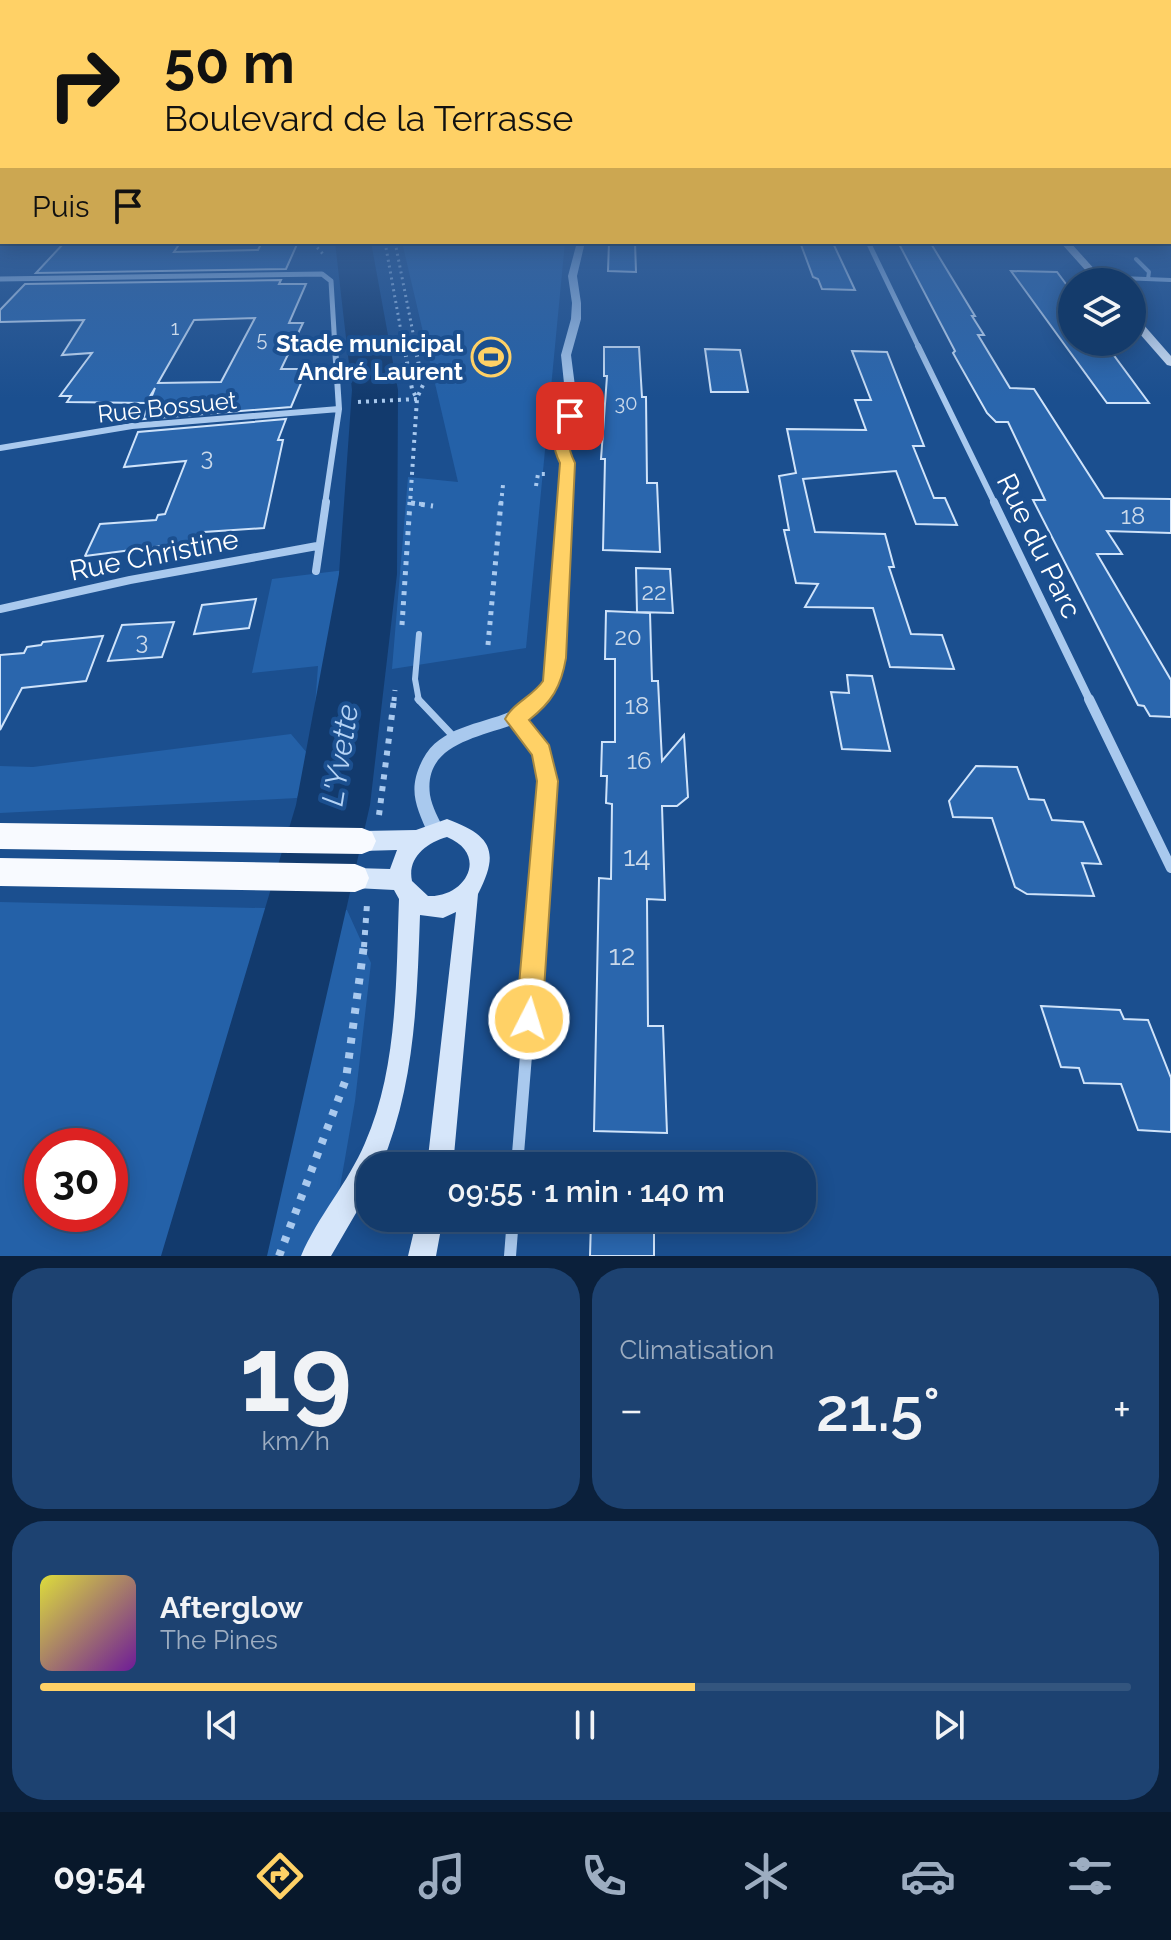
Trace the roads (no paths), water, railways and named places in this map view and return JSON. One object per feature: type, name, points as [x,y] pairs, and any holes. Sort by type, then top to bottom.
[{"type":"highway","points":[[0,836],[281,837],[362,841]]},
{"type":"highway","points":[[0,872],[355,878]]},
{"type":"main road","points":[[1146,334],[1171,363]]},
{"type":"main road","points":[[362,841],[459,830],[477,846],[480,870],[468,894],[441,1152]]},
{"type":"main road","points":[[315,1256],[360,1184],[386,1121],[405,1017],[404,858],[426,835]]},
{"type":"main road","points":[[355,878],[406,888],[432,907],[445,907],[468,894]]},
{"type":"main road","points":[[422,1256],[427,1232]]},
{"type":"street","points":[[316,571],[317,546],[339,409],[331,281]]},
{"type":"street","points":[[426,835],[420,797],[423,775],[437,750],[453,736],[515,719],[542,699],[552,682],[568,463],[560,448],[562,430],[570,416],[571,392],[565,372],[567,348],[575,333],[577,304],[572,281]]},
{"type":"street","name":"Rue du Parc","points":[[887,281],[1171,868]]},
{"type":"street","name":"Rue Bossuet","points":[[0,448],[132,426],[339,409]]},
{"type":"street","name":"Rue Christine","points":[[0,609],[130,580],[317,546]]},
{"type":"street","points":[[515,719],[541,752],[548,781],[518,1152]]},
{"type":"street","points":[[510,1256],[512,1232]]},
{"type":"lane","points":[[419,634],[415,679],[419,702],[453,736]]},
{"type":"waterway","name":"L'Yvette","points":[[214,1256],[333,805],[368,574],[375,390],[359,281]]},
{"type":"place","name":"Stade municipal André Laurent","points":[[491,357]]}]
